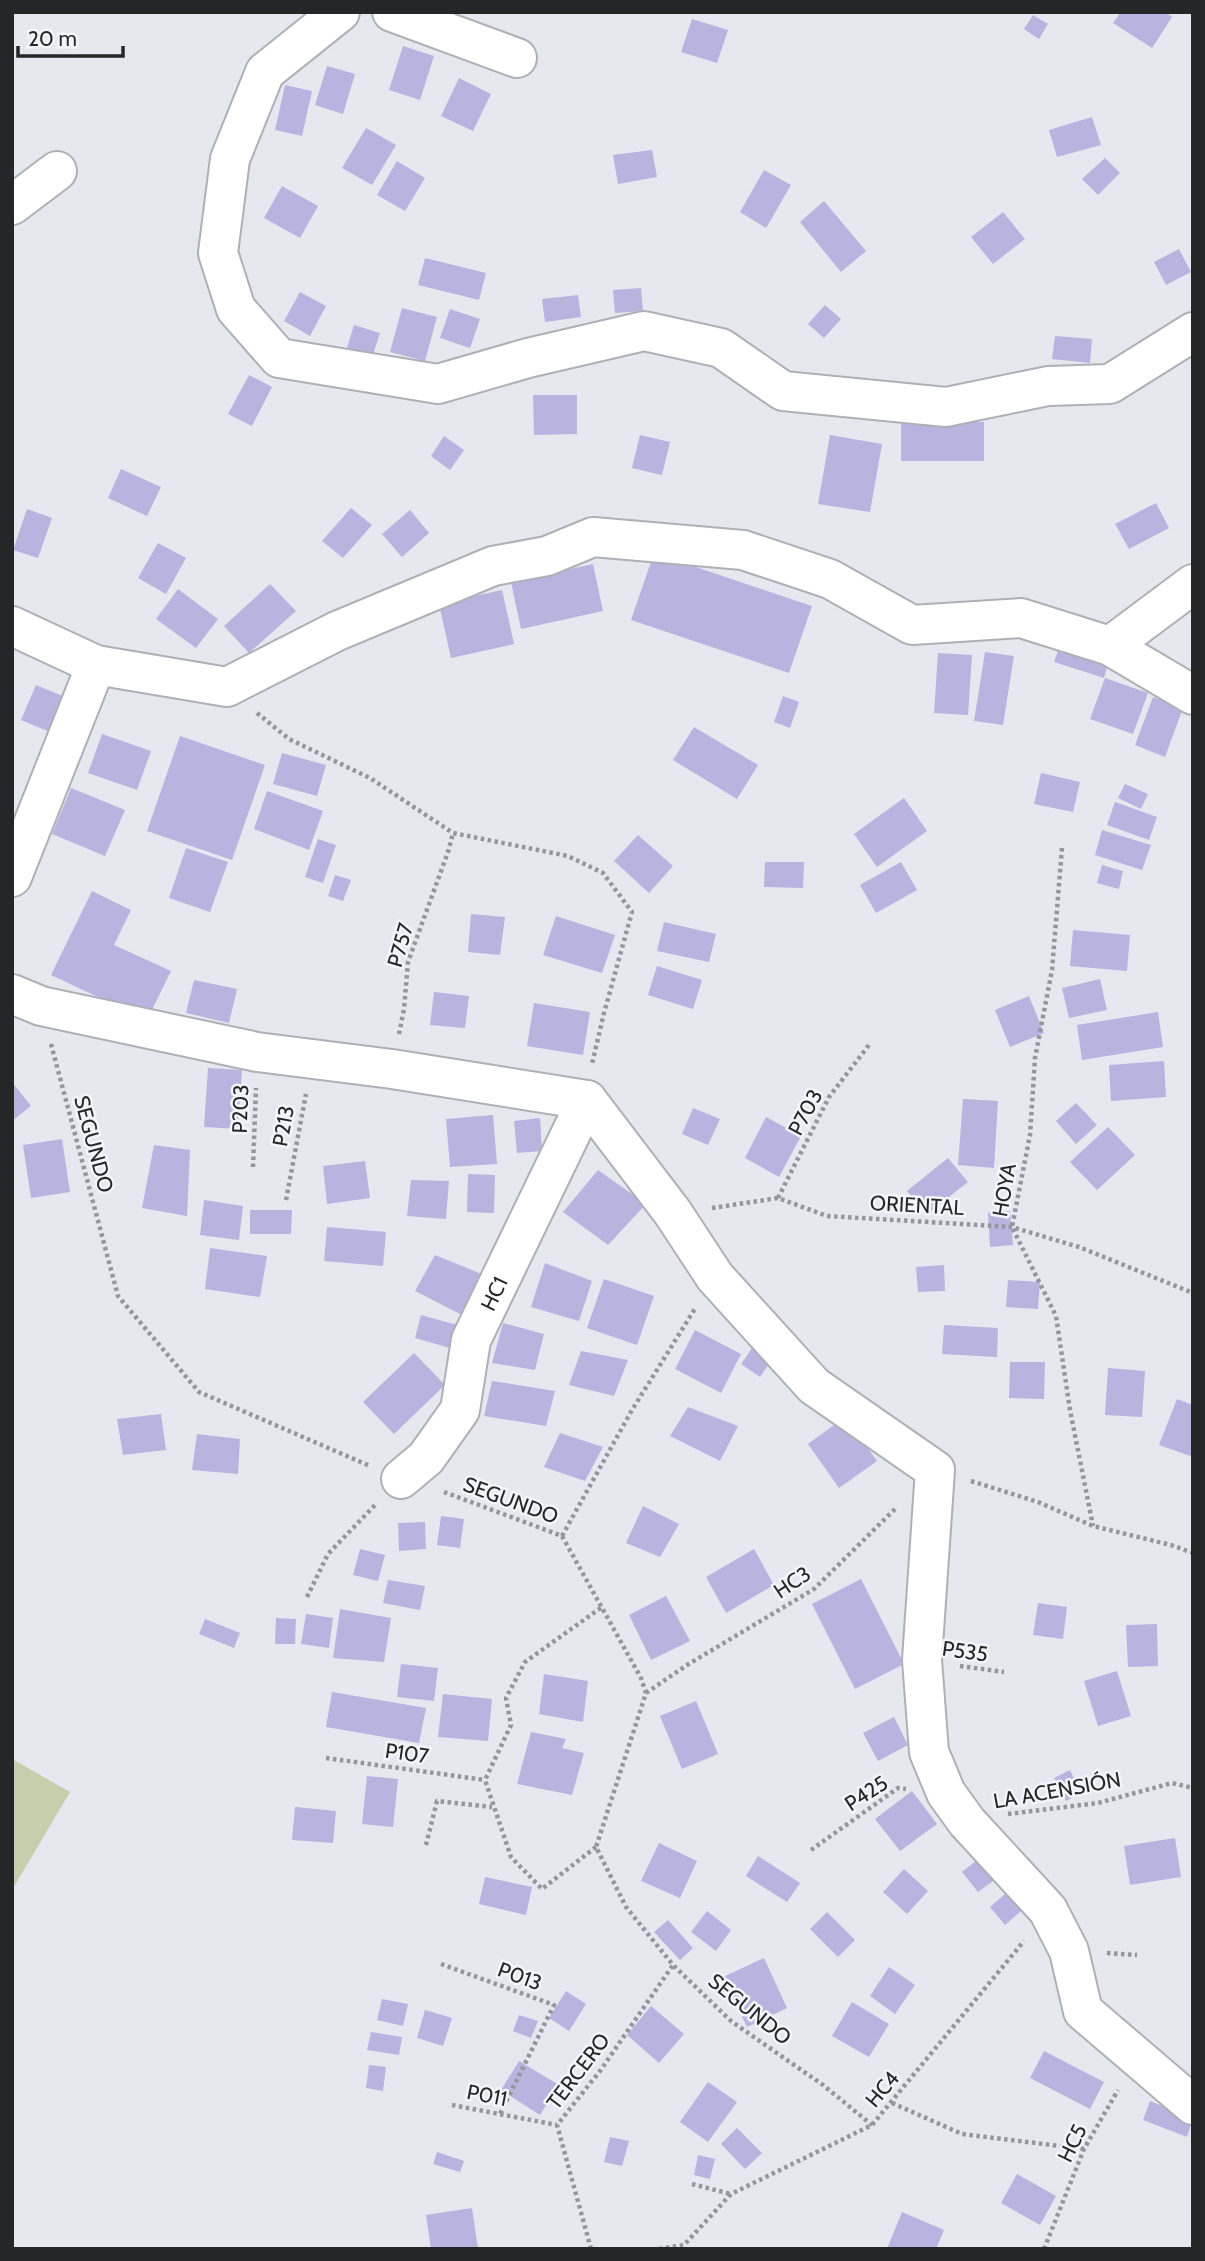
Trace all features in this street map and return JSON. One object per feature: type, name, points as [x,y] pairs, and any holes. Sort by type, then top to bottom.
[{"type":"street","points":[[340,12],[265,72],[230,159],[218,253],[236,309],[279,358],[438,384],[527,358],[644,331],[721,348],[783,391],[946,407],[1048,386],[1110,384],[1193,332]]},
{"type":"street","points":[[392,12],[517,58]]},
{"type":"street","points":[[12,205],[57,171]]},
{"type":"street","points":[[12,626],[96,665],[227,687],[337,631],[481,571],[547,556],[593,537],[743,550],[830,579],[912,625],[1021,618],[1110,646],[1193,695]]},
{"type":"street","points":[[1110,646],[1193,584]]},
{"type":"street","points":[[12,877],[96,665]]},
{"type":"street","points":[[27,1000],[257,1052],[392,1069],[587,1100],[673,1213],[715,1277],[814,1385],[935,1469],[922,1660],[929,1752],[956,1807],[1048,1910],[1069,1951],[1083,2011],[1193,2105]]},
{"type":"street","name":"HC1","points":[[401,1479],[426,1458],[460,1410],[471,1340],[587,1100]]},
{"type":"path","points":[[227,687],[289,739],[370,778],[453,833],[568,856],[603,873],[632,912],[604,1013],[587,1100]]},
{"type":"path","name":"P757","points":[[392,1069],[404,1009],[408,961],[453,833]]},
{"type":"path","name":"HOYA","points":[[1062,848],[1052,970],[1035,1058],[1030,1135],[1012,1227],[1056,1316],[1070,1409],[1093,1526]]},
{"type":"path","name":"SEGUNDO","points":[[27,1000],[118,1296],[199,1392],[401,1479],[451,1494],[562,1536],[641,1678],[646,1693]]},
{"type":"path","name":"P703","points":[[778,1198],[830,1097],[869,1045]]},
{"type":"path","name":"P203","points":[[253,1167],[257,1052]]},
{"type":"path","name":"P213","points":[[286,1200],[312,1058]]},
{"type":"path","name":"ORIENTAL","points":[[673,1213],[778,1198],[827,1216],[1012,1227],[1079,1247],[1193,1293]]},
{"type":"path","points":[[562,1536],[632,1410],[715,1277]]},
{"type":"path","points":[[935,1469],[1038,1502],[1093,1526],[1193,1552]]},
{"type":"path","name":"HC3","points":[[646,1693],[687,1665],[814,1589],[935,1469]]},
{"type":"path","points":[[307,1597],[328,1554],[401,1479]]},
{"type":"path","points":[[602,1607],[525,1662],[506,1698],[511,1725],[485,1780],[511,1857],[542,1889],[596,1847],[646,1693]]},
{"type":"path","name":"P535","points":[[922,1660],[1004,1672]]},
{"type":"path","name":"P107","points":[[326,1758],[485,1780]]},
{"type":"path","name":"LA ACENSIÓN","points":[[956,1807],[1006,1814],[1098,1802],[1172,1783],[1193,1788]]},
{"type":"path","name":"P425","points":[[811,1850],[898,1788],[956,1807]]},
{"type":"path","points":[[425,1845],[437,1801],[492,1807]]},
{"type":"path","name":"SEGUNDO","points":[[596,1847],[626,1907],[673,1965],[732,2021],[823,2085],[872,2125]]},
{"type":"path","name":"HC4","points":[[659,2249],[685,2247],[732,2194],[872,2125],[1048,1910]]},
{"type":"path","name":"P013","points":[[441,1964],[554,2005],[500,2114]]},
{"type":"path","name":"TERCERO","points":[[592,2249],[557,2125],[600,2071],[673,1965]]},
{"type":"path","name":"HC5","points":[[1044,2249],[1084,2149],[1138,2056]]},
{"type":"path","points":[[892,2103],[962,2134],[1084,2149]]},
{"type":"path","name":"P011","points":[[452,2105],[557,2125]]},
{"type":"path","points":[[692,2184],[732,2194]]},
{"type":"green space","points":[[12,1759],[70,1792],[12,1890]]},
{"type":"building","points":[[1121,12],[1165,12],[1172,17],[1152,48],[1113,23]]},
{"type":"building","points":[[1033,15],[1048,24],[1039,39],[1024,29]]},
{"type":"building","points":[[692,19],[728,30],[717,63],[681,52]]},
{"type":"building","points":[[403,46],[434,56],[420,100],[389,90]]},
{"type":"building","points":[[327,66],[355,74],[343,114],[315,105]]},
{"type":"building","points":[[459,78],[491,94],[473,131],[441,116]]},
{"type":"building","points":[[285,85],[312,91],[302,136],[275,130]]},
{"type":"building","points":[[1092,117],[1101,145],[1057,157],[1049,130]]},
{"type":"building","points":[[366,128],[396,145],[372,185],[342,168]]},
{"type":"building","points":[[652,150],[657,177],[618,184],[613,155]]},
{"type":"building","points":[[1105,158],[1120,173],[1098,195],[1082,179]]},
{"type":"building","points":[[397,161],[425,178],[405,211],[377,195]]},
{"type":"building","points":[[764,170],[791,185],[766,228],[740,212]]},
{"type":"building","points":[[282,186],[318,206],[300,238],[264,218]]},
{"type":"building","points":[[824,201],[866,251],[841,272],[800,222]]},
{"type":"building","points":[[1003,212],[1025,239],[993,264],[971,237]]},
{"type":"building","points":[[1179,249],[1191,272],[1166,285],[1154,262]]},
{"type":"building","points":[[425,258],[486,273],[479,300],[418,285]]},
{"type":"building","points":[[641,288],[643,311],[615,313],[613,290]]},
{"type":"building","points":[[300,292],[326,306],[310,336],[284,321]]},
{"type":"building","points":[[578,295],[581,317],[545,322],[542,299]]},
{"type":"building","points":[[825,305],[841,319],[824,338],[808,324]]},
{"type":"building","points":[[402,308],[437,317],[425,361],[390,352]]},
{"type":"building","points":[[450,309],[480,319],[470,348],[440,338]]},
{"type":"building","points":[[354,325],[380,333],[371,361],[345,354]]},
{"type":"building","points":[[1055,336],[1092,339],[1090,363],[1052,359]]},
{"type":"building","points":[[249,375],[272,387],[252,426],[228,414]]},
{"type":"building","points":[[533,395],[577,395],[577,434],[534,435]]},
{"type":"building","points":[[901,421],[984,422],[984,461],[901,461]]},
{"type":"building","points":[[640,435],[670,442],[662,475],[632,468]]},
{"type":"building","points":[[830,435],[882,444],[870,512],[818,504]]},
{"type":"building","points":[[444,436],[464,450],[450,470],[431,456]]},
{"type":"building","points":[[121,469],[161,487],[147,516],[108,498]]},
{"type":"building","points":[[1156,503],[1169,528],[1129,549],[1115,524]]},
{"type":"building","points":[[351,508],[372,525],[343,558],[322,541]]},
{"type":"building","points":[[27,509],[52,518],[38,558],[13,550]]},
{"type":"building","points":[[410,510],[429,533],[402,557],[382,534]]},
{"type":"building","points":[[158,543],[186,558],[166,594],[138,578]]},
{"type":"building","points":[[654,553],[812,606],[789,673],[631,620]]},
{"type":"building","points":[[593,564],[603,611],[521,629],[511,582]]},
{"type":"building","points":[[270,584],[296,611],[249,653],[224,626]]},
{"type":"building","points":[[178,589],[218,619],[196,648],[156,619]]},
{"type":"building","points":[[502,590],[514,644],[451,658],[439,604]]},
{"type":"building","points":[[1061,642],[1110,657],[1104,678],[1054,662]]},
{"type":"building","points":[[985,652],[1014,656],[1003,725],[974,721]]},
{"type":"building","points":[[938,653],[972,655],[968,715],[934,713]]},
{"type":"building","points":[[1105,678],[1148,693],[1133,734],[1090,719]]},
{"type":"building","points":[[36,685],[65,697],[50,732],[21,720]]},
{"type":"building","points":[[783,696],[799,702],[790,728],[774,722]]},
{"type":"building","points":[[1153,697],[1183,708],[1165,757],[1135,745]]},
{"type":"building","points":[[694,727],[758,765],[737,799],[673,760]]},
{"type":"building","points":[[102,734],[151,751],[137,790],[88,773]]},
{"type":"building","points":[[180,736],[265,765],[232,860],[147,831]]},
{"type":"building","points":[[282,753],[326,765],[317,796],[273,784]]},
{"type":"building","points":[[1041,773],[1080,782],[1073,812],[1034,804]]},
{"type":"building","points":[[1125,784],[1148,794],[1141,809],[1118,798]]},
{"type":"building","points":[[71,788],[125,810],[105,856],[52,834]]},
{"type":"building","points":[[267,791],[323,811],[309,850],[254,829]]},
{"type":"building","points":[[904,798],[927,831],[877,867],[854,834]]},
{"type":"building","points":[[1115,802],[1157,817],[1149,840],[1107,825]]},
{"type":"building","points":[[1102,830],[1151,845],[1142,870],[1095,855]]},
{"type":"building","points":[[638,835],[673,866],[649,893],[614,861]]},
{"type":"building","points":[[318,839],[336,845],[323,883],[305,877]]},
{"type":"building","points":[[186,848],[228,862],[210,912],[169,898]]},
{"type":"building","points":[[765,862],[804,862],[803,888],[764,887]]},
{"type":"building","points":[[901,862],[917,890],[876,913],[860,885]]},
{"type":"building","points":[[1102,865],[1123,871],[1119,889],[1097,883]]},
{"type":"building","points":[[335,875],[351,880],[343,901],[328,896]]},
{"type":"building","points":[[92,891],[131,910],[114,945],[171,971],[147,1020],[51,975]]},
{"type":"building","points":[[471,914],[505,917],[500,955],[468,952]]},
{"type":"building","points":[[556,916],[615,935],[602,973],[543,955]]},
{"type":"building","points":[[664,922],[716,934],[709,962],[657,951]]},
{"type":"building","points":[[1073,930],[1130,935],[1127,971],[1070,966]]},
{"type":"building","points":[[657,966],[702,980],[693,1009],[648,995]]},
{"type":"building","points":[[1100,979],[1107,1010],[1069,1018],[1062,988]]},
{"type":"building","points":[[194,980],[237,989],[229,1023],[186,1013]]},
{"type":"building","points":[[434,992],[469,996],[465,1028],[430,1025]]},
{"type":"building","points":[[1029,996],[1044,1033],[1010,1047],[995,1010]]},
{"type":"building","points":[[534,1003],[590,1012],[583,1055],[527,1046]]},
{"type":"building","points":[[1158,1012],[1163,1047],[1082,1060],[1077,1025]]},
{"type":"building","points":[[1164,1061],[1166,1097],[1111,1101],[1109,1065]]},
{"type":"building","points":[[208,1068],[242,1070],[238,1129],[204,1127]]},
{"type":"building","points":[[12,1082],[31,1106],[12,1121]]},
{"type":"building","points":[[963,1099],[998,1101],[994,1168],[958,1165]]},
{"type":"building","points":[[1076,1103],[1097,1125],[1076,1144],[1056,1121]]},
{"type":"building","points":[[693,1108],[720,1119],[708,1145],[682,1134]]},
{"type":"building","points":[[493,1115],[497,1164],[450,1167],[446,1119]]},
{"type":"building","points":[[766,1117],[801,1136],[779,1177],[745,1158]]},
{"type":"building","points":[[540,1118],[542,1151],[517,1153],[514,1121]]},
{"type":"building","points":[[1108,1127],[1135,1155],[1097,1190],[1070,1162]]},
{"type":"building","points":[[62,1139],[70,1192],[31,1198],[23,1145]]},
{"type":"building","points":[[154,1145],[190,1150],[187,1216],[142,1208]]},
{"type":"building","points":[[948,1158],[968,1182],[926,1215],[907,1191]]},
{"type":"building","points":[[365,1161],[370,1198],[327,1204],[323,1166]]},
{"type":"building","points":[[598,1170],[646,1204],[608,1245],[563,1212]]},
{"type":"building","points":[[468,1174],[495,1175],[494,1213],[467,1212]]},
{"type":"building","points":[[411,1180],[449,1181],[446,1219],[407,1216]]},
{"type":"building","points":[[204,1200],[243,1206],[239,1240],[200,1235]]},
{"type":"building","points":[[250,1210],[292,1210],[291,1234],[250,1234]]},
{"type":"building","points":[[1010,1211],[1013,1245],[990,1247],[988,1213]]},
{"type":"building","points":[[327,1227],[386,1232],[383,1266],[324,1261]]},
{"type":"building","points":[[210,1248],[267,1256],[260,1297],[205,1289]]},
{"type":"building","points":[[435,1255],[484,1275],[464,1316],[415,1291]]},
{"type":"building","points":[[545,1263],[592,1281],[579,1321],[531,1307]]},
{"type":"building","points":[[944,1265],[945,1291],[918,1292],[916,1267]]},
{"type":"building","points":[[604,1279],[654,1296],[637,1345],[587,1328]]},
{"type":"building","points":[[1008,1280],[1040,1282],[1038,1309],[1006,1307]]},
{"type":"building","points":[[421,1315],[457,1325],[450,1348],[415,1338]]},
{"type":"building","points":[[503,1323],[544,1334],[535,1370],[492,1363]]},
{"type":"building","points":[[944,1325],[998,1328],[997,1357],[942,1354]]},
{"type":"building","points":[[695,1330],[741,1354],[721,1393],[675,1369]]},
{"type":"building","points":[[759,1338],[778,1351],[760,1377],[741,1364]]},
{"type":"building","points":[[581,1351],[628,1360],[614,1396],[569,1385]]},
{"type":"building","points":[[414,1353],[445,1385],[394,1434],[363,1402]]},
{"type":"building","points":[[1010,1362],[1045,1362],[1044,1399],[1009,1398]]},
{"type":"building","points":[[1108,1368],[1145,1371],[1142,1417],[1105,1415]]},
{"type":"building","points":[[492,1381],[555,1391],[546,1426],[484,1416]]},
{"type":"building","points":[[1177,1399],[1193,1405],[1193,1457],[1159,1445]]},
{"type":"building","points":[[688,1407],[738,1426],[720,1461],[670,1436]]},
{"type":"building","points":[[161,1414],[166,1450],[123,1455],[117,1419]]},
{"type":"building","points":[[845,1417],[877,1461],[839,1488],[808,1444]]},
{"type":"building","points":[[560,1433],[603,1447],[585,1481],[544,1467]]},
{"type":"building","points":[[197,1434],[240,1439],[238,1474],[192,1470]]},
{"type":"building","points":[[643,1506],[679,1524],[660,1557],[626,1543]]},
{"type":"building","points":[[441,1516],[464,1519],[460,1548],[437,1545]]},
{"type":"building","points":[[425,1522],[426,1549],[399,1551],[398,1523]]},
{"type":"building","points":[[360,1549],[385,1555],[378,1581],[353,1575]]},
{"type":"building","points":[[754,1549],[774,1585],[726,1613],[706,1577]]},
{"type":"building","points":[[861,1579],[904,1664],[855,1689],[812,1604]]},
{"type":"building","points":[[388,1580],[425,1586],[420,1610],[383,1603]]},
{"type":"building","points":[[666,1596],[690,1641],[651,1660],[629,1615]]},
{"type":"building","points":[[1038,1603],[1067,1607],[1063,1639],[1033,1635]]},
{"type":"building","points":[[340,1609],[391,1618],[384,1662],[333,1658]]},
{"type":"building","points":[[306,1614],[333,1618],[329,1648],[301,1644]]},
{"type":"building","points":[[276,1618],[296,1619],[295,1644],[275,1644]]},
{"type":"building","points":[[205,1619],[240,1633],[234,1648],[199,1634]]},
{"type":"building","points":[[1157,1624],[1158,1666],[1128,1667],[1126,1625]]},
{"type":"building","points":[[401,1664],[438,1668],[434,1701],[397,1697]]},
{"type":"building","points":[[1117,1671],[1131,1716],[1098,1726],[1084,1681]]},
{"type":"building","points":[[544,1674],[588,1681],[583,1722],[539,1714]]},
{"type":"building","points":[[332,1692],[426,1708],[419,1743],[326,1727]]},
{"type":"building","points":[[443,1694],[492,1699],[488,1741],[438,1737]]},
{"type":"building","points":[[696,1701],[718,1754],[682,1769],[660,1716]]},
{"type":"building","points":[[894,1717],[908,1745],[878,1761],[863,1733]]},
{"type":"building","points":[[531,1732],[566,1739],[562,1748],[584,1753],[572,1795],[517,1784]]},
{"type":"building","points":[[1070,1770],[1081,1793],[1066,1801],[1054,1778]]},
{"type":"building","points":[[367,1776],[398,1779],[393,1827],[362,1824]]},
{"type":"building","points":[[912,1791],[937,1824],[900,1851],[875,1819]]},
{"type":"building","points":[[295,1807],[336,1811],[333,1843],[292,1840]]},
{"type":"building","points":[[1175,1838],[1181,1877],[1130,1885],[1124,1846]]},
{"type":"building","points":[[659,1843],[697,1861],[680,1898],[641,1881]]},
{"type":"building","points":[[986,1853],[1001,1875],[978,1892],[962,1872]]},
{"type":"building","points":[[758,1856],[800,1883],[787,1902],[746,1876]]},
{"type":"building","points":[[904,1869],[928,1891],[907,1914],[883,1892]]},
{"type":"building","points":[[485,1877],[532,1887],[526,1915],[479,1904]]},
{"type":"building","points":[[1014,1886],[1029,1904],[1005,1925],[990,1907]]},
{"type":"building","points":[[707,1911],[731,1930],[716,1951],[691,1932]]},
{"type":"building","points":[[827,1912],[855,1940],[838,1957],[810,1929]]},
{"type":"building","points":[[668,1920],[693,1948],[680,1960],[654,1932]]},
{"type":"building","points":[[764,1958],[787,2008],[747,2027],[723,1977]]},
{"type":"building","points":[[889,1967],[915,1985],[895,2014],[870,1996]]},
{"type":"building","points":[[566,1991],[586,2004],[569,2031],[549,2018]]},
{"type":"building","points":[[382,1999],[408,2004],[403,2026],[377,2020]]},
{"type":"building","points":[[852,2002],[889,2024],[869,2057],[832,2036]]},
{"type":"building","points":[[651,2006],[684,2034],[659,2063],[627,2035]]},
{"type":"building","points":[[425,2010],[452,2018],[443,2046],[417,2038]]},
{"type":"building","points":[[519,2015],[538,2021],[531,2038],[513,2031]]},
{"type":"building","points":[[371,2032],[402,2037],[399,2055],[367,2050]]},
{"type":"building","points":[[1044,2051],[1104,2082],[1090,2109],[1030,2078]]},
{"type":"building","points":[[519,2061],[559,2085],[540,2115],[501,2090]]},
{"type":"building","points":[[369,2065],[386,2067],[383,2091],[366,2088]]},
{"type":"building","points":[[708,2082],[737,2102],[708,2142],[680,2122]]},
{"type":"building","points":[[1150,2101],[1193,2118],[1187,2137],[1143,2120]]},
{"type":"building","points":[[737,2128],[762,2153],[745,2169],[721,2144]]},
{"type":"building","points":[[610,2137],[629,2141],[622,2166],[604,2162]]},
{"type":"building","points":[[437,2152],[464,2161],[460,2172],[433,2164]]},
{"type":"building","points":[[698,2155],[715,2159],[710,2179],[694,2175]]},
{"type":"building","points":[[1017,2174],[1056,2196],[1040,2225],[1001,2203]]},
{"type":"building","points":[[472,2208],[478,2249],[431,2249],[426,2215]]},
{"type":"building","points":[[902,2212],[944,2230],[936,2249],[887,2249]]}]
